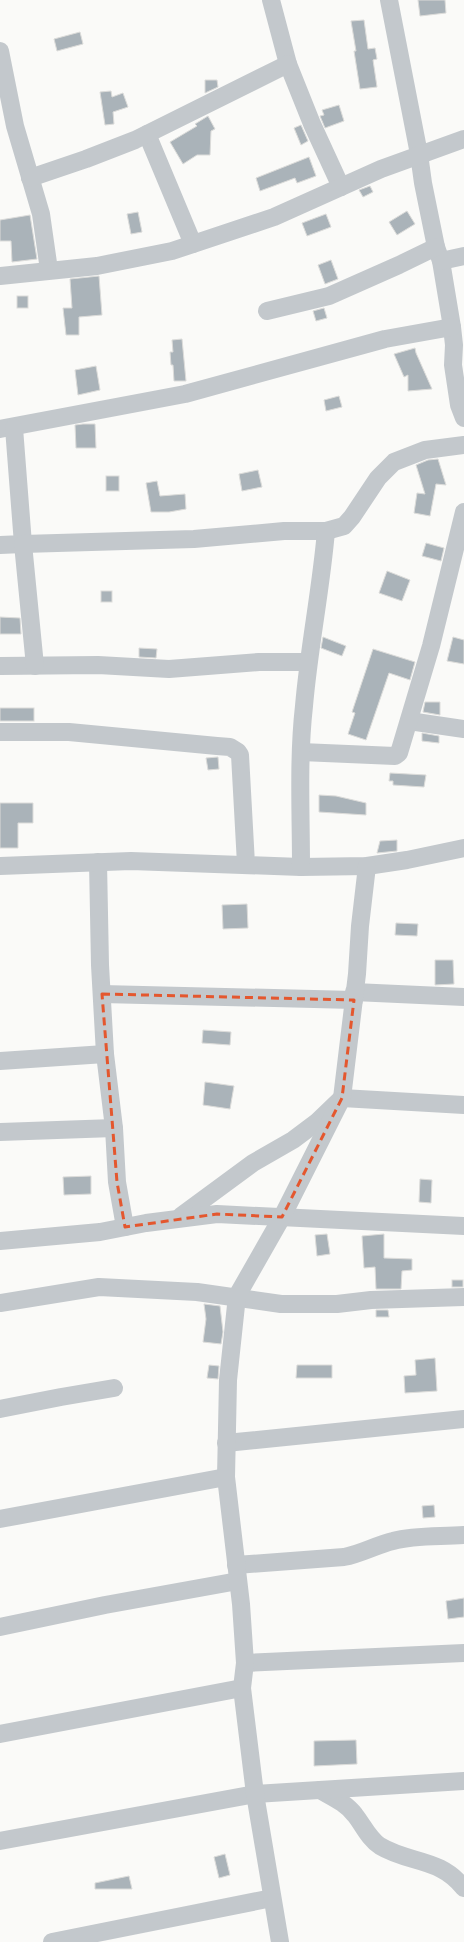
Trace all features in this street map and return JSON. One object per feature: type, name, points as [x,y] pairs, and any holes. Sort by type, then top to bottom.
[{"type":"street","points":[[271,0],[288,64],[312,124],[341,187]]},
{"type":"street","points":[[389,0],[419,154],[423,183],[452,327],[459,344],[453,365],[459,405],[464,418]]},
{"type":"street","points":[[0,51],[15,126],[40,214],[49,270]]},
{"type":"street","points":[[30,178],[86,159],[147,134],[288,64]]},
{"type":"street","points":[[147,134],[193,244]]},
{"type":"street","points":[[0,276],[97,266],[137,259],[193,244],[274,218],[341,187],[419,154],[464,139]]},
{"type":"street","points":[[267,311],[329,296],[399,265],[438,254],[464,256]]},
{"type":"street","points":[[35,666],[23,544],[7,429],[71,414],[184,394],[385,339],[452,327]]},
{"type":"street","points":[[0,546],[194,539],[284,531],[326,532],[344,526],[352,518],[378,478],[394,462],[425,450],[464,445]]},
{"type":"street","points":[[301,752],[395,756],[399,753],[431,646],[464,512]]},
{"type":"street","points":[[301,867],[301,752],[308,662],[322,582],[326,532]]},
{"type":"street","points":[[0,666],[98,665],[169,669],[259,662],[308,662]]},
{"type":"street","points":[[409,721],[464,729]]},
{"type":"street","points":[[0,732],[69,732],[209,745],[234,749],[240,755],[246,864]]},
{"type":"street","points":[[0,866],[98,862],[246,864],[301,867],[367,866],[407,860],[464,848]]},
{"type":"street","points":[[98,862],[105,1054],[114,1128],[117,1182],[125,1227]]},
{"type":"street","points":[[280,1942],[256,1794],[242,1688],[245,1663],[226,1477],[228,1380],[237,1296],[282,1217],[342,1098],[367,866]]},
{"type":"street","points":[[102,994],[464,997]]},
{"type":"street","points":[[0,1061],[105,1054]]},
{"type":"street","points":[[177,1219],[208,1198],[224,1183],[253,1163],[293,1140],[317,1122],[342,1098],[464,1105]]},
{"type":"street","points":[[0,1132],[114,1128]]},
{"type":"street","points":[[0,1241],[100,1232],[217,1214],[464,1226]]},
{"type":"street","points":[[0,1303],[99,1287],[173,1290],[237,1296],[281,1304],[337,1304],[371,1300],[464,1298]]},
{"type":"street","points":[[0,1409],[114,1388]]},
{"type":"street","points":[[226,1443],[464,1419]]},
{"type":"street","points":[[0,1519],[226,1477]]},
{"type":"street","points":[[0,1627],[105,1605],[237,1573],[344,1557],[392,1541],[464,1535]]},
{"type":"street","points":[[245,1663],[464,1653]]},
{"type":"street","points":[[0,1734],[242,1688]]},
{"type":"street","points":[[0,1841],[256,1794],[464,1781]]},
{"type":"street","points":[[320,1790],[343,1803],[354,1814],[378,1845],[391,1852],[439,1868],[451,1874],[464,1888]]},
{"type":"street","points":[[52,1942],[272,1898]]},
{"type":"highlighted area","points":[[102,994],[354,1000],[342,1098],[282,1217],[217,1214],[125,1227],[117,1182]]},
{"type":"building","points":[[418,0],[445,0],[446,13],[420,16]]},
{"type":"building","points":[[364,20],[368,49],[375,48],[377,59],[373,60],[377,87],[360,89],[351,21]]},
{"type":"building","points":[[80,32],[83,44],[57,51],[54,39]]},
{"type":"building","points":[[205,80],[217,80],[218,87],[205,93]]},
{"type":"building","points":[[111,91],[112,97],[123,93],[128,107],[113,112],[114,124],[105,125],[100,92]]},
{"type":"building","points":[[339,105],[344,121],[325,128],[320,116],[324,115],[322,110]]},
{"type":"building","points":[[208,116],[215,129],[211,131],[210,155],[197,155],[183,164],[170,142],[197,126],[195,124]]},
{"type":"building","points":[[301,125],[308,141],[301,145],[294,128]]},
{"type":"building","points":[[309,157],[316,176],[297,183],[295,178],[260,191],[256,178]]},
{"type":"building","points":[[370,186],[373,192],[363,197],[359,190]]},
{"type":"building","points":[[407,211],[415,224],[397,235],[389,222]]},
{"type":"building","points":[[138,212],[142,232],[131,234],[127,214]]},
{"type":"building","points":[[326,214],[331,227],[307,236],[302,223]]},
{"type":"building","points":[[30,215],[37,259],[12,262],[11,241],[0,241],[0,220]]},
{"type":"building","points":[[331,260],[338,279],[325,284],[318,265]]},
{"type":"building","points":[[99,276],[102,315],[79,317],[79,335],[66,335],[63,308],[72,308],[70,279]]},
{"type":"building","points":[[17,296],[28,296],[28,308],[17,308]]},
{"type":"building","points":[[324,308],[327,318],[316,321],[313,311]]},
{"type":"building","points":[[182,339],[186,381],[174,381],[170,352],[173,352],[172,340]]},
{"type":"building","points":[[415,348],[432,389],[408,391],[408,375],[404,377],[394,354]]},
{"type":"building","points":[[96,366],[100,390],[78,395],[75,370]]},
{"type":"building","points":[[339,396],[342,407],[326,411],[324,400]]},
{"type":"building","points":[[95,424],[96,448],[76,448],[75,425]]},
{"type":"building","points":[[438,459],[446,485],[436,484],[430,516],[414,513],[417,493],[425,494],[416,465],[428,460]]},
{"type":"building","points":[[258,470],[262,487],[242,491],[239,474]]},
{"type":"building","points":[[106,476],[119,476],[119,491],[106,491]]},
{"type":"building","points":[[157,481],[160,496],[185,494],[186,509],[169,512],[151,512],[146,483]]},
{"type":"building","points":[[426,543],[444,548],[441,561],[422,556]]},
{"type":"building","points":[[387,571],[410,580],[402,601],[379,593]]},
{"type":"building","points":[[101,591],[112,591],[112,602],[101,602]]},
{"type":"building","points":[[0,617],[20,618],[21,634],[0,634]]},
{"type":"building","points":[[323,637],[346,646],[342,656],[321,648]]},
{"type":"building","points":[[453,637],[464,640],[464,664],[447,661]]},
{"type":"building","points":[[139,648],[157,649],[156,658],[139,657]]},
{"type":"building","points":[[373,649],[415,662],[410,680],[389,673],[366,740],[348,734],[355,713],[352,712]]},
{"type":"building","points":[[425,702],[440,702],[440,715],[423,712]]},
{"type":"building","points":[[0,708],[34,708],[34,721],[0,721]]},
{"type":"building","points":[[422,733],[439,736],[439,743],[422,741]]},
{"type":"building","points":[[218,757],[219,769],[208,770],[206,758]]},
{"type":"building","points":[[390,773],[426,775],[424,787],[393,785],[393,781],[389,781]]},
{"type":"building","points":[[319,795],[336,796],[366,803],[366,815],[319,812]]},
{"type":"building","points":[[0,803],[33,803],[33,823],[18,823],[18,848],[0,848]]},
{"type":"building","points":[[397,840],[397,851],[377,853],[380,841]]},
{"type":"building","points":[[247,904],[248,928],[223,929],[222,905]]},
{"type":"building","points":[[396,923],[418,924],[417,936],[395,935]]},
{"type":"building","points":[[435,960],[453,960],[454,984],[435,985]]},
{"type":"building","points":[[203,1030],[231,1032],[230,1045],[202,1043]]},
{"type":"building","points":[[205,1082],[234,1086],[230,1109],[203,1105]]},
{"type":"building","points":[[91,1176],[91,1194],[64,1195],[63,1177]]},
{"type":"building","points":[[420,1179],[432,1180],[431,1203],[419,1202]]},
{"type":"building","points":[[327,1234],[330,1254],[317,1256],[315,1235]]},
{"type":"building","points":[[384,1234],[384,1258],[412,1259],[412,1270],[402,1271],[401,1289],[376,1289],[375,1267],[364,1268],[362,1236]]},
{"type":"building","points":[[452,1280],[463,1280],[463,1287],[452,1287]]},
{"type":"building","points":[[204,1304],[220,1306],[223,1332],[221,1344],[203,1342],[206,1319]]},
{"type":"building","points":[[376,1310],[388,1310],[389,1317],[376,1317]]},
{"type":"building","points":[[435,1358],[437,1391],[405,1393],[404,1376],[416,1375],[415,1360]]},
{"type":"building","points":[[209,1365],[219,1366],[218,1379],[207,1378]]},
{"type":"building","points":[[297,1365],[332,1365],[332,1378],[296,1378]]},
{"type":"building","points":[[434,1505],[435,1517],[423,1518],[422,1506]]},
{"type":"building","points":[[464,1598],[464,1617],[448,1619],[446,1601]]},
{"type":"building","points":[[356,1740],[357,1764],[314,1766],[314,1741]]},
{"type":"building","points":[[225,1854],[230,1875],[219,1878],[214,1857]]},
{"type":"building","points":[[129,1876],[132,1889],[95,1889],[95,1883]]}]
